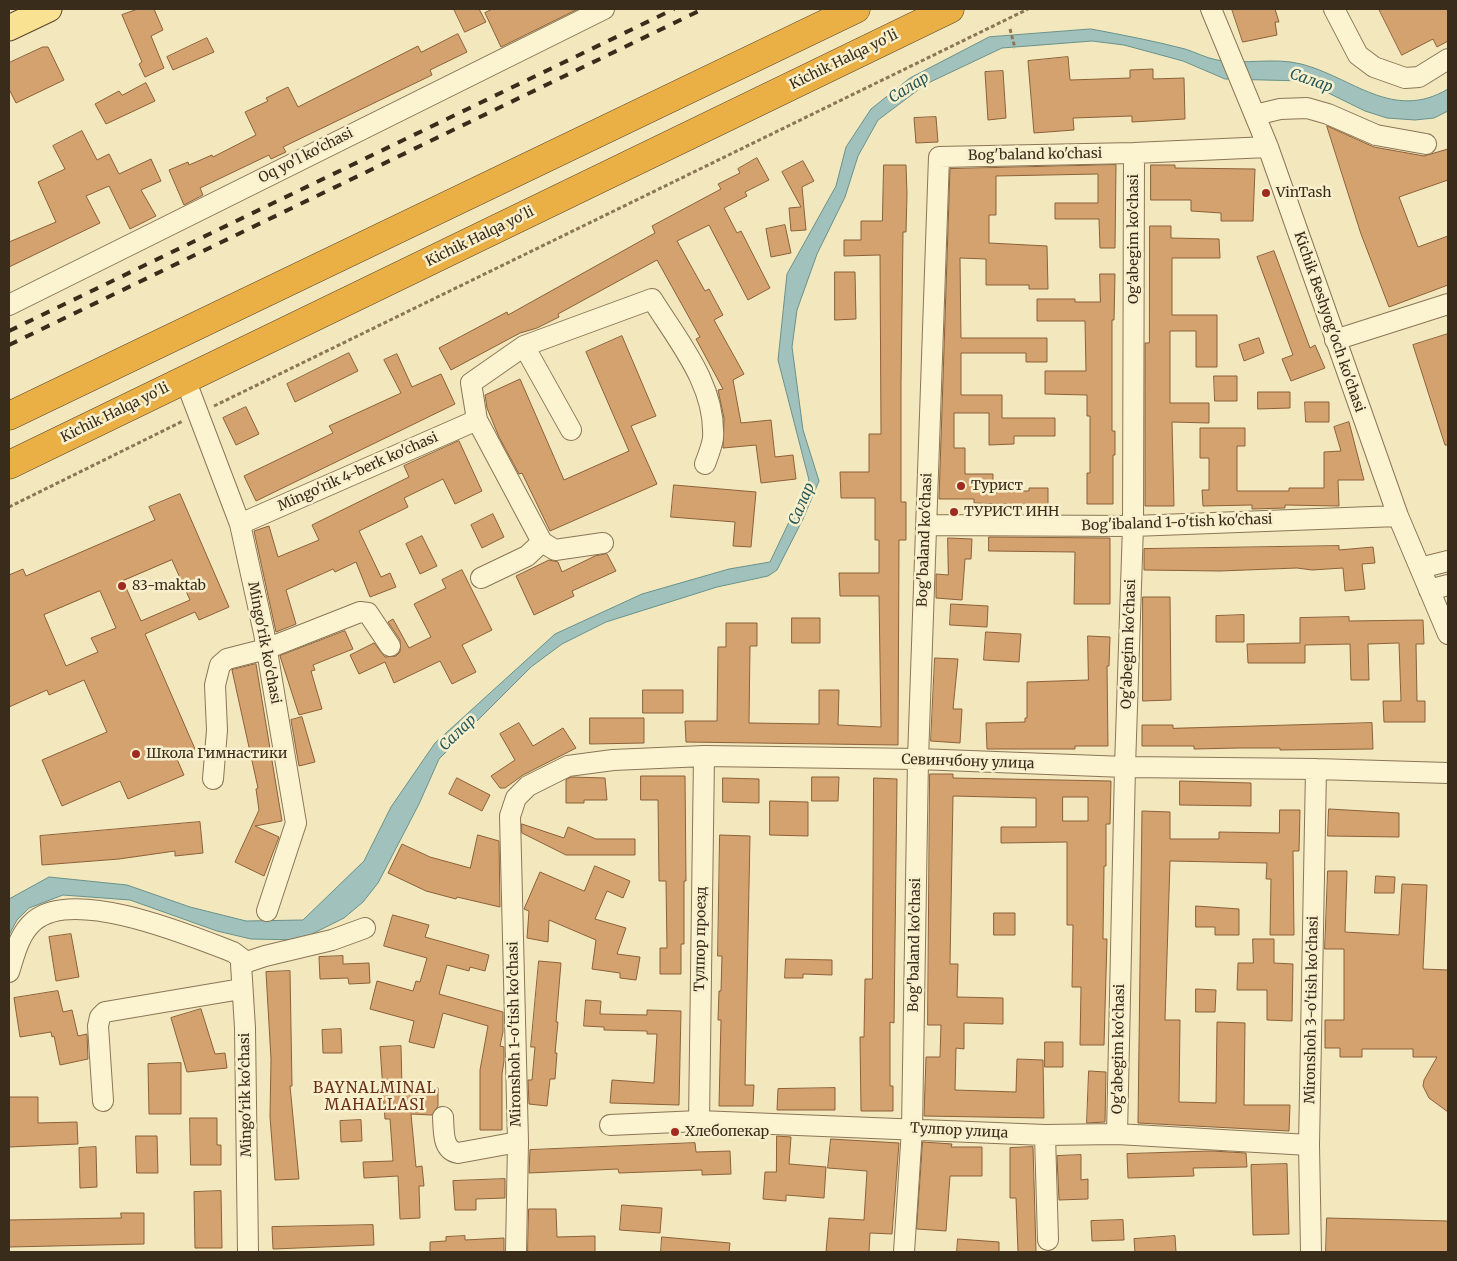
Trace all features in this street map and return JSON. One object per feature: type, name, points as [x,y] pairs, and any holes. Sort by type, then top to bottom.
[{"type":"highway","points":[[9,416],[856,9]]},
{"type":"highway","name":"Kichik Halqa yo'li","points":[[9,465],[950,9]]},
{"type":"main road","points":[[9,28],[49,9]]},
{"type":"street","name":"Oq yo'l ko'chasi","points":[[9,304],[604,9]]},
{"type":"street","name":"Kichik Beshyog'och ko'chasi","points":[[1211,9],[1268,147],[1398,516],[1420,568],[1439,587],[1448,634]]},
{"type":"street","points":[[1334,9],[1358,55],[1374,67],[1405,78],[1419,76],[1448,59]]},
{"type":"street","points":[[1253,111],[1306,108],[1328,114],[1376,135],[1426,144]]},
{"type":"street","name":"Bog'baland ko'chasi","points":[[904,1252],[912,1129],[918,759],[939,156],[1134,153],[1268,147]]},
{"type":"street","name":"Og'abegim ko'chasi","points":[[1117,1134],[1125,768],[1133,526],[1134,153]]},
{"type":"street","points":[[603,543],[555,550],[542,542],[477,420],[471,383],[524,346],[652,299],[698,374],[711,404],[713,439],[705,464]]},
{"type":"street","points":[[1335,340],[1448,304]]},
{"type":"street","points":[[524,346],[571,430]]},
{"type":"street","name":"Mingo'rik ko'chasi","points":[[186,379],[240,524],[266,649],[296,823],[267,911]]},
{"type":"street","name":"Mingo'rik 4-berk ko'chasi","points":[[240,524],[477,420]]},
{"type":"street","name":"Bog'ibaland 1-o'tish ko'chasi","points":[[926,525],[1133,526],[1398,516]]},
{"type":"street","points":[[481,578],[527,556],[542,542]]},
{"type":"street","points":[[1420,568],[1448,562]]},
{"type":"street","points":[[213,779],[217,730],[215,685],[220,665],[227,659],[266,649],[360,612],[368,613],[390,646]]},
{"type":"street","name":"Севинчбону улица","points":[[510,816],[516,798],[528,786],[568,766],[613,760],[704,756],[918,759],[1125,768],[1448,772]]},
{"type":"street","name":"Тулпор проезд","points":[[699,1121],[704,756]]},
{"type":"street","name":"Mironshoh 3-o'tish ko'chasi","points":[[1311,1252],[1309,1144],[1316,769]]},
{"type":"street","name":"Mironshoh 1-o'tish ko'chasi","points":[[510,816],[518,1142],[516,1252]]},
{"type":"street","points":[[9,972],[19,940],[34,921],[52,910],[74,909],[142,919],[233,952],[245,961],[332,940],[365,928]]},
{"type":"street","name":"Mingo'rik ko'chasi","points":[[245,961],[241,964],[239,970],[245,1028],[248,1252]]},
{"type":"street","points":[[103,1101],[98,1026],[100,1017],[105,1012],[241,989]]},
{"type":"street","points":[[443,1117],[446,1146],[451,1152],[458,1153],[518,1142]]},
{"type":"street","name":"Тулпор улица","points":[[610,1126],[699,1121],[1045,1135],[1117,1134],[1309,1144]]},
{"type":"street","points":[[1045,1135],[1048,1240]]},
{"type":"path","points":[[9,507],[1028,9]]},
{"type":"path","points":[[1010,29],[1015,48]]},
{"type":"water","name":"Салар","points":[[1091,29],[1173,46],[1217,60],[1238,62],[1280,61],[1301,64],[1320,70],[1373,94],[1391,99],[1409,101],[1428,98],[1448,89],[1448,111],[1434,118],[1415,120],[1387,118],[1365,111],[1304,81],[1225,79],[1183,61],[1124,45],[1092,41],[1002,48],[926,84],[878,120],[858,156],[845,197],[817,254],[797,310],[792,347],[803,430],[819,481],[803,519],[777,570],[768,576],[717,587],[606,622],[562,644],[531,667],[439,759],[419,804],[378,883],[363,902],[344,918],[300,940],[251,939],[217,931],[130,900],[63,895],[29,908],[17,920],[9,935],[9,899],[49,877],[127,885],[190,907],[246,921],[303,920],[364,861],[391,807],[435,743],[555,634],[642,594],[729,569],[770,562],[809,480],[778,360],[787,274],[836,186],[846,147],[871,109],[910,78],[989,37]]},
{"type":"building","points":[[138,9],[154,9],[163,30],[151,36],[164,68],[145,77],[139,64],[142,62],[122,15]]},
{"type":"building","points":[[454,9],[479,9],[486,22],[465,32]]},
{"type":"building","points":[[493,9],[578,9],[501,47],[485,13]]},
{"type":"building","points":[[1232,9],[1275,9],[1279,22],[1275,22],[1277,35],[1243,42]]},
{"type":"building","points":[[1379,9],[1448,9],[1448,41],[1437,47],[1433,39],[1402,55]]},
{"type":"building","points":[[458,34],[467,52],[430,70],[432,75],[283,147],[286,152],[271,159],[269,155],[200,188],[203,195],[184,205],[169,170],[188,162],[189,165],[212,155],[213,157],[256,135],[245,112],[268,101],[266,98],[288,87],[298,107],[418,46],[421,52]]},
{"type":"building","points":[[207,38],[214,52],[173,70],[167,57]]},
{"type":"building","points":[[43,47],[48,47],[64,80],[16,103],[9,89],[9,63]]},
{"type":"building","points":[[1068,57],[1070,80],[1130,78],[1130,70],[1153,69],[1153,79],[1184,78],[1185,119],[1132,122],[1132,116],[1073,118],[1074,130],[1034,133],[1028,61]]},
{"type":"building","points":[[1003,71],[1006,118],[988,120],[985,72]]},
{"type":"building","points":[[146,83],[155,101],[106,124],[95,104],[119,91],[122,95]]},
{"type":"building","points":[[936,117],[938,142],[916,143],[914,118]]},
{"type":"building","points":[[1327,126],[1374,147],[1424,156],[1448,149],[1448,180],[1399,197],[1418,247],[1448,236],[1448,285],[1389,307],[1361,234]]},
{"type":"building","points":[[82,131],[97,160],[109,154],[119,174],[151,159],[161,181],[141,190],[156,216],[130,229],[109,186],[86,196],[100,223],[9,267],[9,242],[56,222],[38,182],[65,169],[53,146]]},
{"type":"building","points":[[757,158],[769,180],[745,192],[747,196],[724,208],[737,233],[741,231],[770,288],[748,300],[709,225],[677,241],[705,291],[709,289],[723,315],[714,320],[744,374],[733,380],[741,423],[771,420],[775,457],[793,455],[796,479],[761,483],[756,445],[723,448],[724,418],[718,390],[723,389],[696,339],[700,337],[657,260],[558,314],[559,317],[537,328],[520,333],[451,370],[439,348],[507,312],[508,315],[655,233],[652,226],[721,189],[718,184],[740,173],[738,169]]},
{"type":"building","points":[[803,161],[814,181],[802,187],[806,230],[791,231],[789,208],[801,207],[782,172]]},
{"type":"building","points":[[884,165],[906,165],[907,194],[906,232],[903,232],[901,382],[901,502],[906,502],[906,540],[899,540],[898,745],[686,742],[685,721],[717,721],[718,647],[726,647],[726,623],[757,623],[757,646],[750,646],[749,723],[819,724],[819,690],[839,690],[838,725],[881,727],[879,596],[840,596],[839,573],[879,573],[879,540],[875,540],[875,498],[841,498],[840,472],[869,472],[869,434],[881,434],[880,255],[844,256],[844,240],[861,240],[861,221],[882,221]]},
{"type":"building","points":[[1116,165],[1115,248],[1100,248],[1099,219],[1055,219],[1055,203],[1098,203],[1098,174],[996,176],[996,215],[989,215],[989,243],[1047,246],[1048,289],[1029,289],[1029,285],[986,285],[986,259],[960,258],[961,338],[1047,338],[1047,362],[1026,362],[1026,353],[961,353],[961,395],[1002,395],[1002,418],[1055,418],[1055,436],[1014,436],[1014,444],[989,445],[989,413],[954,413],[954,448],[965,448],[965,474],[993,474],[993,491],[1029,491],[1029,488],[1048,488],[1048,506],[974,503],[974,499],[939,499],[950,169]]},
{"type":"building","points":[[1151,165],[1175,165],[1175,168],[1255,169],[1253,221],[1221,221],[1221,213],[1191,211],[1191,200],[1151,200]]},
{"type":"building","points":[[785,225],[791,253],[771,257],[766,229]]},
{"type":"building","points":[[1150,226],[1171,226],[1171,238],[1219,239],[1220,258],[1172,258],[1172,315],[1217,315],[1217,367],[1196,367],[1196,331],[1170,331],[1170,403],[1209,403],[1209,423],[1172,422],[1174,506],[1145,506],[1145,343],[1149,343]]},
{"type":"building","points":[[1274,251],[1310,348],[1315,345],[1325,368],[1291,381],[1282,359],[1293,355],[1257,257]]},
{"type":"building","points":[[835,272],[855,272],[856,319],[835,320]]},
{"type":"building","points":[[1100,274],[1115,274],[1114,320],[1112,320],[1112,431],[1115,431],[1113,504],[1087,504],[1087,473],[1090,473],[1090,416],[1087,416],[1087,395],[1045,394],[1045,371],[1086,371],[1085,321],[1037,321],[1037,299],[1075,299],[1075,302],[1100,302]]},
{"type":"building","points":[[1448,334],[1448,445],[1445,445],[1413,345]]},
{"type":"building","points":[[622,336],[656,416],[631,426],[657,484],[550,531],[522,473],[519,474],[499,437],[487,408],[485,395],[520,379],[564,480],[629,451],[586,352]]},
{"type":"building","points":[[1259,338],[1264,353],[1244,361],[1239,345]]},
{"type":"building","points":[[349,353],[358,371],[295,402],[287,384]]},
{"type":"building","points":[[397,354],[412,387],[441,374],[455,404],[256,501],[244,476],[333,433],[329,426],[401,393],[384,360]]},
{"type":"building","points":[[1214,376],[1237,376],[1237,401],[1215,401]]},
{"type":"building","points":[[1258,392],[1290,392],[1290,408],[1258,409]]},
{"type":"building","points":[[1305,402],[1329,402],[1329,422],[1306,422]]},
{"type":"building","points":[[246,407],[259,434],[236,445],[223,418]]},
{"type":"building","points":[[1349,422],[1364,480],[1338,480],[1339,506],[1285,505],[1285,508],[1252,509],[1252,505],[1203,506],[1202,490],[1209,490],[1209,458],[1200,458],[1200,428],[1245,428],[1245,446],[1237,446],[1237,491],[1289,491],[1289,488],[1324,488],[1324,452],[1341,451],[1334,427]]},
{"type":"building","points":[[459,441],[482,491],[455,504],[443,479],[404,498],[408,507],[359,531],[381,577],[390,573],[396,587],[370,597],[356,562],[335,572],[333,569],[286,590],[296,624],[276,632],[254,531],[269,526],[278,557],[319,540],[312,525],[409,477],[404,466]]},
{"type":"building","points":[[674,485],[756,492],[751,547],[733,546],[735,522],[671,517]]},
{"type":"building","points":[[180,494],[229,607],[199,620],[195,612],[145,634],[195,749],[176,757],[184,775],[128,799],[120,781],[62,806],[42,760],[107,732],[84,680],[49,695],[47,690],[9,707],[9,575],[23,569],[26,576],[155,520],[149,507]],"holes":[[[172,560],[190,600],[141,621],[123,581]],[[100,591],[116,628],[91,638],[98,652],[66,666],[44,615]]]},
{"type":"building","points":[[493,514],[504,537],[482,548],[471,525]]},
{"type":"building","points":[[422,536],[437,566],[420,574],[406,544]]},
{"type":"building","points":[[989,537],[1110,538],[1110,604],[1074,604],[1075,552],[989,551]]},
{"type":"building","points":[[948,538],[972,539],[971,559],[965,559],[962,600],[936,598],[936,574],[948,575]]},
{"type":"building","points":[[1339,546],[1339,550],[1373,547],[1375,563],[1362,564],[1365,589],[1345,591],[1343,568],[1220,571],[1144,570],[1144,549]]},
{"type":"building","points":[[607,554],[616,571],[572,591],[574,596],[534,615],[516,576],[549,560],[558,562],[562,572],[595,556]]},
{"type":"building","points":[[462,570],[492,630],[462,645],[476,672],[452,684],[440,661],[394,683],[385,662],[359,674],[350,655],[374,643],[385,657],[396,656],[400,652],[400,640],[388,622],[393,619],[409,648],[431,637],[414,604],[446,588],[442,580]]},
{"type":"building","points":[[1143,597],[1170,597],[1171,700],[1143,701]]},
{"type":"building","points":[[951,604],[988,606],[987,627],[950,625]]},
{"type":"building","points":[[1244,615],[1244,642],[1216,642],[1216,616]]},
{"type":"building","points":[[1349,617],[1349,621],[1423,620],[1424,644],[1416,644],[1417,701],[1425,701],[1425,722],[1384,722],[1383,701],[1401,701],[1399,643],[1368,644],[1369,680],[1351,680],[1350,644],[1305,645],[1305,663],[1248,663],[1247,644],[1300,643],[1300,618]]},
{"type":"building","points":[[792,618],[820,618],[820,643],[792,643]]},
{"type":"building","points":[[345,631],[353,649],[313,665],[315,670],[311,671],[322,709],[299,715],[280,656]]},
{"type":"building","points":[[986,632],[1021,634],[1019,662],[984,660]]},
{"type":"building","points":[[1088,636],[1110,637],[1109,666],[1107,666],[1108,746],[1075,746],[1075,749],[987,749],[986,723],[1025,722],[1025,718],[1027,718],[1027,682],[1088,680]]},
{"type":"building","points":[[935,658],[958,659],[953,709],[962,709],[960,743],[931,741]]},
{"type":"building","points":[[256,664],[282,821],[255,826],[279,837],[264,876],[235,862],[259,810],[256,789],[258,788],[232,670]]},
{"type":"building","points":[[643,690],[683,690],[683,713],[643,713]]},
{"type":"building","points":[[302,717],[315,762],[299,766],[291,720]]},
{"type":"building","points":[[590,718],[644,718],[644,743],[590,744]]},
{"type":"building","points":[[519,723],[533,746],[563,728],[576,748],[523,775],[505,788],[500,788],[491,776],[515,760],[500,734]]},
{"type":"building","points":[[1372,723],[1373,749],[1194,749],[1194,746],[1142,746],[1142,725],[1173,725],[1173,728]]},
{"type":"building","points":[[930,774],[953,774],[953,778],[1111,781],[1110,824],[1106,824],[1106,866],[1104,866],[1103,939],[1107,939],[1104,1045],[1080,1045],[1081,987],[1072,987],[1073,925],[1067,925],[1067,842],[1001,843],[1001,827],[1036,827],[1036,798],[953,796],[950,964],[958,964],[957,997],[1003,998],[1003,1024],[964,1023],[964,1049],[956,1048],[955,1090],[1016,1092],[1017,1059],[1043,1060],[1044,1118],[924,1116],[926,1057],[940,1057],[941,1025],[928,1025]],"holes":[[[1063,797],[1088,797],[1088,821],[1063,821]]]},
{"type":"building","points":[[641,776],[685,776],[686,881],[684,881],[684,944],[681,944],[681,974],[660,974],[660,948],[667,948],[666,881],[659,881],[658,800],[641,800]]},
{"type":"building","points":[[572,777],[605,778],[607,800],[584,800],[584,803],[566,803],[566,780]]},
{"type":"building","points":[[812,777],[839,777],[838,801],[812,801]]},
{"type":"building","points":[[457,778],[490,795],[482,811],[449,794]]},
{"type":"building","points":[[723,778],[759,779],[759,803],[723,802]]},
{"type":"building","points":[[874,778],[897,779],[894,1023],[890,1022],[890,1086],[893,1086],[893,1111],[861,1111],[860,1037],[864,1037],[865,979],[872,979]]},
{"type":"building","points":[[1180,781],[1251,783],[1251,806],[1180,805]]},
{"type":"building","points":[[770,801],[808,802],[808,836],[770,835]]},
{"type":"building","points":[[1329,809],[1399,813],[1399,837],[1328,836]]},
{"type":"building","points":[[1280,810],[1300,810],[1299,851],[1293,851],[1294,935],[1270,935],[1271,879],[1266,879],[1267,863],[1170,861],[1165,1020],[1180,1020],[1179,1102],[1216,1103],[1217,1022],[1245,1023],[1244,1105],[1290,1105],[1289,1131],[1138,1123],[1142,811],[1170,812],[1170,839],[1219,839],[1219,832],[1279,833]]},
{"type":"building","points":[[200,822],[203,853],[175,856],[175,851],[119,859],[42,865],[40,836]]},
{"type":"building","points":[[522,824],[564,838],[568,827],[596,839],[635,839],[635,855],[566,855],[522,833]]},
{"type":"building","points":[[478,835],[499,841],[500,907],[426,891],[388,873],[402,844],[430,857],[470,868]]},
{"type":"building","points":[[720,835],[750,836],[745,1085],[754,1085],[753,1106],[719,1106],[721,1020],[718,1020],[722,956],[718,956]]},
{"type":"building","points":[[595,866],[630,881],[623,898],[607,891],[595,919],[626,928],[617,954],[640,957],[636,980],[620,978],[620,973],[592,969],[596,940],[549,920],[548,942],[527,938],[529,911],[524,909],[540,872],[584,891]]},
{"type":"building","points":[[1328,871],[1347,871],[1345,932],[1399,935],[1402,884],[1427,885],[1423,969],[1448,970],[1448,1112],[1429,1098],[1423,1086],[1424,1080],[1437,1057],[1413,1057],[1413,1049],[1362,1049],[1362,1057],[1340,1057],[1340,1048],[1325,1048],[1325,1020],[1344,1020],[1344,949],[1325,949]]},
{"type":"building","points":[[1376,876],[1395,877],[1394,893],[1375,893]]},
{"type":"building","points":[[1196,906],[1239,909],[1239,935],[1215,935],[1215,927],[1196,927]]},
{"type":"building","points":[[994,913],[1015,913],[1015,935],[994,935]]},
{"type":"building","points":[[393,915],[429,925],[425,937],[489,955],[485,971],[470,967],[469,971],[447,965],[439,994],[503,1012],[503,1032],[500,1046],[504,1047],[502,1130],[480,1130],[480,1070],[488,1026],[443,1013],[434,1048],[409,1042],[414,1021],[370,1009],[377,981],[413,991],[416,981],[420,982],[427,958],[384,946]]},
{"type":"building","points":[[71,934],[79,977],[56,981],[49,937]]},
{"type":"building","points":[[1253,939],[1274,939],[1274,963],[1293,964],[1292,1021],[1267,1020],[1267,990],[1237,990],[1238,963],[1253,963]]},
{"type":"building","points":[[343,956],[343,964],[369,963],[370,983],[349,984],[348,978],[320,979],[319,957]]},
{"type":"building","points":[[786,959],[832,960],[832,975],[803,974],[803,978],[785,978]]},
{"type":"building","points":[[539,961],[561,963],[556,1022],[558,1022],[555,1079],[550,1079],[547,1106],[529,1104],[528,1080],[532,1080],[535,1047],[531,1047]]},
{"type":"building","points":[[290,971],[292,1086],[290,1086],[299,1179],[275,1180],[270,1117],[271,1059],[266,972]]},
{"type":"building","points":[[1196,989],[1216,990],[1215,1012],[1196,1012]]},
{"type":"building","points":[[58,991],[63,1012],[72,1010],[78,1036],[87,1034],[88,1059],[60,1065],[54,1036],[52,1037],[51,1032],[20,1037],[14,998]]},
{"type":"building","points":[[586,1000],[601,1001],[600,1014],[647,1015],[647,1010],[681,1011],[679,1105],[610,1103],[612,1080],[654,1083],[657,1034],[647,1034],[647,1031],[604,1030],[604,1027],[584,1026]]},
{"type":"building","points":[[201,1009],[215,1054],[225,1053],[227,1068],[187,1072],[171,1018]]},
{"type":"building","points":[[341,1029],[342,1053],[323,1053],[322,1030]]},
{"type":"building","points":[[1045,1042],[1063,1042],[1063,1067],[1045,1067]]},
{"type":"building","points":[[401,1046],[402,1088],[438,1088],[438,1106],[432,1115],[411,1114],[416,1167],[422,1166],[424,1186],[419,1186],[420,1218],[400,1219],[398,1176],[364,1178],[363,1162],[393,1161],[390,1119],[385,1119],[380,1047]]},
{"type":"building","points":[[181,1063],[181,1114],[149,1114],[148,1064]]},
{"type":"building","points":[[1089,1071],[1106,1072],[1105,1122],[1087,1123]]},
{"type":"building","points":[[835,1088],[835,1110],[777,1110],[778,1089]]},
{"type":"building","points":[[9,1097],[38,1097],[38,1123],[77,1122],[78,1144],[9,1147]]},
{"type":"building","points":[[190,1118],[217,1118],[217,1145],[221,1145],[221,1165],[191,1165]]},
{"type":"building","points":[[361,1120],[362,1141],[341,1142],[340,1121]]},
{"type":"building","points":[[136,1136],[157,1136],[158,1173],[137,1173]]},
{"type":"building","points":[[777,1136],[791,1137],[789,1164],[826,1167],[824,1198],[786,1195],[786,1201],[763,1199],[765,1172],[776,1172]]},
{"type":"building","points":[[831,1139],[899,1143],[892,1234],[870,1233],[869,1252],[826,1252],[829,1218],[864,1220],[867,1171],[828,1168]]},
{"type":"building","points":[[923,1142],[952,1144],[951,1147],[982,1147],[982,1176],[950,1176],[946,1231],[917,1229]]},
{"type":"building","points":[[695,1143],[696,1152],[730,1151],[731,1174],[702,1175],[702,1170],[619,1173],[618,1169],[529,1173],[530,1150]]},
{"type":"building","points":[[96,1147],[97,1187],[80,1188],[79,1148]]},
{"type":"building","points":[[1033,1147],[1036,1252],[1018,1252],[1016,1198],[1010,1198],[1010,1148]]},
{"type":"building","points":[[1212,1151],[1246,1153],[1247,1167],[1193,1168],[1194,1176],[1128,1178],[1127,1154]]},
{"type":"building","points":[[1081,1155],[1081,1180],[1088,1179],[1088,1199],[1059,1200],[1057,1156]]},
{"type":"building","points":[[1287,1164],[1289,1234],[1253,1235],[1251,1165]]},
{"type":"building","points":[[505,1179],[505,1198],[476,1199],[476,1210],[455,1210],[453,1181]]},
{"type":"building","points":[[221,1191],[222,1248],[195,1248],[194,1192]]},
{"type":"building","points":[[622,1205],[662,1208],[660,1233],[620,1230]]},
{"type":"building","points":[[529,1209],[556,1209],[557,1237],[595,1236],[595,1252],[528,1252]]},
{"type":"building","points":[[121,1213],[144,1213],[144,1244],[9,1247],[9,1220],[121,1218]]},
{"type":"building","points":[[1327,1218],[1448,1221],[1448,1252],[1326,1252]]},
{"type":"building","points":[[1123,1220],[1124,1240],[1092,1241],[1091,1221]]},
{"type":"building","points":[[373,1225],[374,1245],[273,1249],[272,1227]]},
{"type":"building","points":[[465,1236],[465,1240],[504,1238],[504,1252],[430,1252],[430,1242],[446,1241],[446,1237]]},
{"type":"building","points":[[1175,1236],[1176,1252],[1135,1252],[1134,1239]]},
{"type":"building","points":[[662,1237],[730,1243],[729,1252],[661,1252]]},
{"type":"building","points":[[958,1239],[999,1242],[999,1252],[957,1252]]},
{"type":"railway","points":[[9,331],[674,9]]},
{"type":"railway","points":[[9,345],[703,9]]},
{"type":"place","name":"VinTash","points":[[1266,193]]},
{"type":"place","name":"Турист","points":[[961,486]]},
{"type":"place","name":"ТУРИСТ ИНН","points":[[954,512]]},
{"type":"place","name":"83-maktab","points":[[122,586]]},
{"type":"place","name":"Школа Гимнастики","points":[[136,754]]},
{"type":"place","name":"Хлебопекар","points":[[675,1132]]},
{"type":"district","name":"BAYNALMINAL MAHALLASI","points":[[375,1098]]}]
